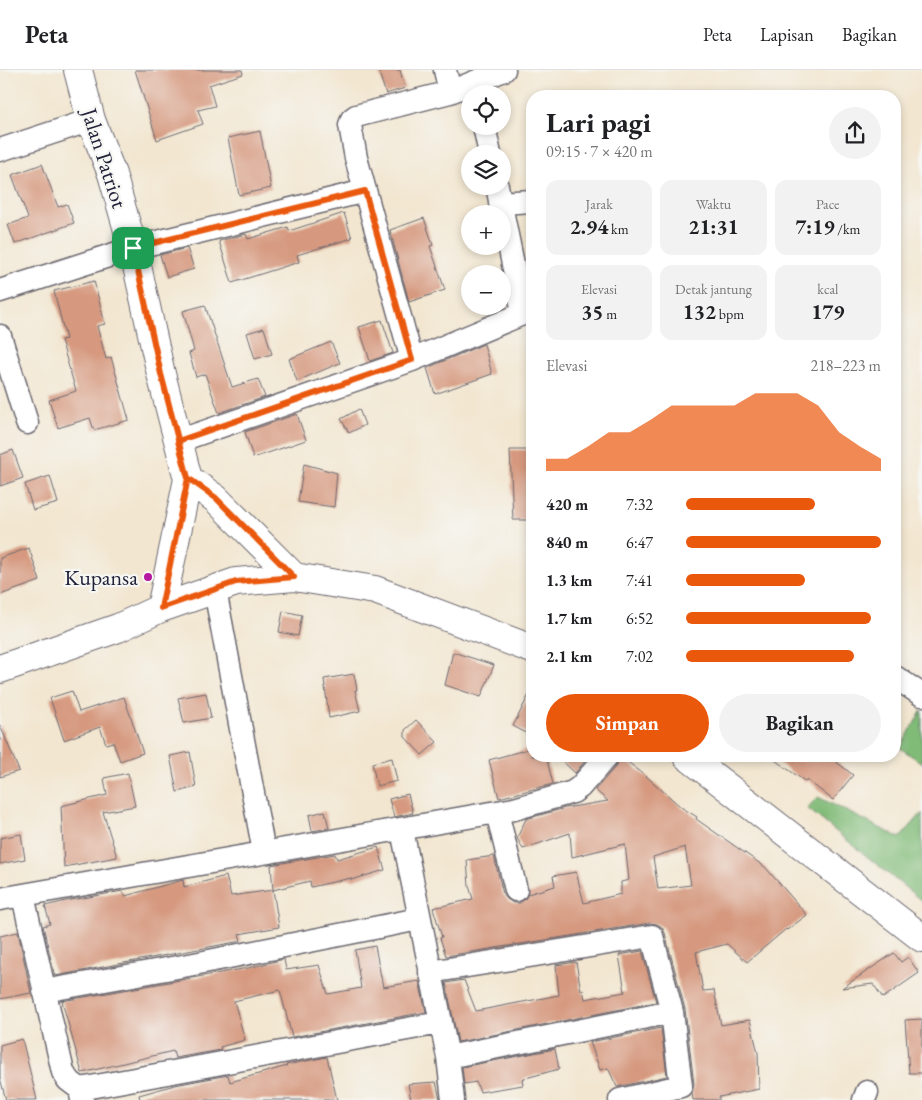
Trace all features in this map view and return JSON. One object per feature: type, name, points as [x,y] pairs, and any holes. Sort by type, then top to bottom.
[{"type":"main road","name":"Jalan Patriot","points":[[78,70],[91,120],[112,174],[133,248],[161,374],[188,478],[161,608]]},
{"type":"main road","points":[[188,478],[216,498],[294,577]]},
{"type":"main road","points":[[0,668],[118,628],[161,608],[236,582],[294,577],[375,590],[526,647]]},
{"type":"main road","points":[[695,762],[922,938]]},
{"type":"street","points":[[445,70],[450,92]]},
{"type":"street","points":[[481,85],[504,70]]},
{"type":"street","points":[[412,360],[356,158],[350,125],[352,119],[356,116],[461,90]]},
{"type":"street","points":[[0,150],[91,120]]},
{"type":"street","points":[[0,291],[133,248],[365,191]]},
{"type":"street","points":[[526,200],[499,195],[526,303]]},
{"type":"street","points":[[178,441],[412,360],[526,312]]},
{"type":"street","points":[[0,336],[27,423]]},
{"type":"street","points":[[215,590],[264,852]]},
{"type":"street","points":[[901,681],[922,695]]},
{"type":"street","points":[[0,899],[514,809],[573,792],[580,787],[602,762]]},
{"type":"street","points":[[497,812],[516,890]]},
{"type":"street","points":[[402,830],[448,1057],[453,1100]]},
{"type":"street","points":[[23,896],[62,1072],[81,1094],[440,1023]]},
{"type":"street","points":[[44,991],[194,964],[419,919]]},
{"type":"street","points":[[430,972],[652,936],[672,1012],[681,1086],[620,1100]]},
{"type":"street","points":[[448,1057],[672,1012]]},
{"type":"green space","points":[[922,710],[922,763],[901,749]]},
{"type":"green space","points":[[818,797],[900,838],[922,813],[922,901],[807,808]]},
{"type":"building","points":[[135,70],[242,70],[243,74],[209,85],[215,106],[198,110],[203,124],[157,140]]},
{"type":"building","points":[[378,70],[400,70],[405,88],[386,94]]},
{"type":"building","points":[[260,131],[271,188],[239,195],[228,138]]},
{"type":"building","points":[[42,164],[58,207],[67,204],[74,223],[15,244],[8,225],[28,218],[12,175]]},
{"type":"building","points":[[344,213],[352,238],[297,255],[299,262],[232,283],[219,241],[246,234],[248,239],[288,227],[289,231]]},
{"type":"building","points":[[424,218],[433,245],[430,246],[445,290],[409,302],[390,230]]},
{"type":"building","points":[[187,248],[194,269],[167,277],[160,255]]},
{"type":"building","points":[[94,281],[105,324],[97,326],[106,359],[111,357],[129,420],[94,430],[90,418],[58,428],[49,400],[76,391],[61,340],[66,339],[54,291]]},
{"type":"building","points":[[205,305],[232,387],[258,379],[265,397],[219,413],[205,374],[196,377],[189,353],[194,351],[183,311]]},
{"type":"building","points":[[382,320],[393,353],[370,361],[359,327]]},
{"type":"building","points":[[264,328],[272,354],[255,359],[247,333]]},
{"type":"building","points":[[331,342],[340,363],[297,381],[289,359]]},
{"type":"building","points":[[484,344],[492,374],[435,394],[427,368]]},
{"type":"building","points":[[359,409],[365,425],[349,433],[341,419]]},
{"type":"building","points":[[297,414],[306,440],[253,458],[245,432]]},
{"type":"building","points":[[13,450],[23,478],[0,486],[0,455]]},
{"type":"building","points":[[510,450],[526,450],[526,520],[513,520]]},
{"type":"building","points":[[304,464],[337,473],[334,507],[298,502]]},
{"type":"building","points":[[50,476],[58,503],[33,510],[25,484]]},
{"type":"building","points":[[29,548],[40,581],[0,595],[0,558]]},
{"type":"building","points":[[283,611],[302,615],[298,636],[279,632]]},
{"type":"building","points":[[453,652],[494,665],[481,697],[445,685]]},
{"type":"building","points":[[354,674],[357,690],[355,690],[360,711],[329,718],[324,679]]},
{"type":"building","points":[[72,691],[79,712],[124,697],[143,753],[120,761],[113,742],[106,744],[100,727],[64,740],[50,698]]},
{"type":"building","points":[[206,693],[211,718],[184,723],[178,698]]},
{"type":"building","points":[[526,701],[526,733],[513,726]]},
{"type":"building","points":[[416,720],[437,742],[422,755],[405,737],[405,730]]},
{"type":"building","points":[[0,725],[19,771],[0,777]]},
{"type":"building","points":[[526,750],[526,762],[548,762],[553,784],[499,798],[489,760]]},
{"type":"building","points":[[190,752],[196,787],[177,792],[170,756]]},
{"type":"building","points":[[392,758],[397,781],[377,786],[372,763]]},
{"type":"building","points":[[563,762],[584,762],[575,773]]},
{"type":"building","points":[[618,762],[628,762],[681,807],[697,817],[696,819],[765,867],[807,915],[786,929],[747,962],[727,944],[696,952],[703,991],[714,990],[721,1025],[750,1020],[758,1053],[759,1089],[719,1097],[719,1100],[693,1100],[694,1084],[685,1009],[665,933],[662,927],[657,924],[650,923],[446,956],[433,908],[473,899],[469,886],[467,860],[494,856],[503,894],[513,903],[520,903],[528,894],[555,886],[553,876],[576,872],[584,903],[621,894],[621,882],[629,880],[625,844],[572,857],[570,833],[523,849],[517,838],[526,819],[565,808],[608,801],[595,790]],"holes":[[[685,847],[691,885],[658,889],[653,857]]]},
{"type":"building","points":[[778,762],[837,762],[853,775],[833,800],[807,780],[806,782]]},
{"type":"building","points":[[128,773],[135,806],[103,812],[117,857],[64,867],[61,806],[107,795],[104,778]]},
{"type":"building","points":[[408,794],[413,813],[394,817],[389,799]]},
{"type":"building","points":[[325,811],[329,828],[312,831],[309,815]]},
{"type":"building","points":[[21,834],[25,859],[0,864],[0,838]]},
{"type":"building","points":[[378,847],[385,870],[351,880],[351,878],[311,887],[310,881],[273,890],[271,865],[335,854],[337,859]]},
{"type":"building","points":[[226,876],[231,896],[273,890],[279,927],[239,934],[241,941],[55,976],[43,926],[50,924],[45,906],[123,891],[125,896],[183,880],[184,887]]},
{"type":"building","points":[[18,932],[31,993],[0,999],[0,936]]},
{"type":"building","points":[[375,946],[383,987],[419,981],[426,1012],[292,1037],[280,990],[234,1001],[245,1040],[220,1047],[221,1050],[175,1058],[173,1051],[82,1073],[62,1001],[248,968],[284,959],[286,970],[319,965],[328,994],[361,988],[355,950]]},
{"type":"building","points":[[642,951],[656,1002],[458,1042],[446,983],[464,980],[476,1011],[559,995],[556,965],[576,962],[581,991],[583,990],[585,999],[625,992],[619,955]]},
{"type":"building","points":[[894,953],[901,962],[908,957],[919,973],[883,998],[873,984],[842,988]]},
{"type":"building","points":[[922,1019],[922,1073],[909,1073],[905,1020]]},
{"type":"building","points":[[661,1028],[667,1076],[617,1087],[608,1068],[600,1070],[590,1042]]},
{"type":"building","points":[[22,1039],[37,1100],[6,1100],[0,1078],[0,1045]]},
{"type":"building","points":[[555,1049],[559,1069],[522,1079],[523,1085],[480,1092],[476,1082],[464,1084],[462,1067]]},
{"type":"building","points":[[327,1057],[337,1100],[140,1100],[139,1095],[175,1085],[228,1075],[230,1082],[286,1065]]},
{"type":"building","points":[[436,1082],[440,1100],[411,1100],[408,1084]]},
{"type":"place","name":"Kupansa","points":[[148,577]]},
{"type":"route","points":[[133,248],[161,374],[178,441],[188,478],[161,608],[236,582],[294,577],[216,498],[188,478],[178,441],[412,360],[365,191],[133,248]]}]
